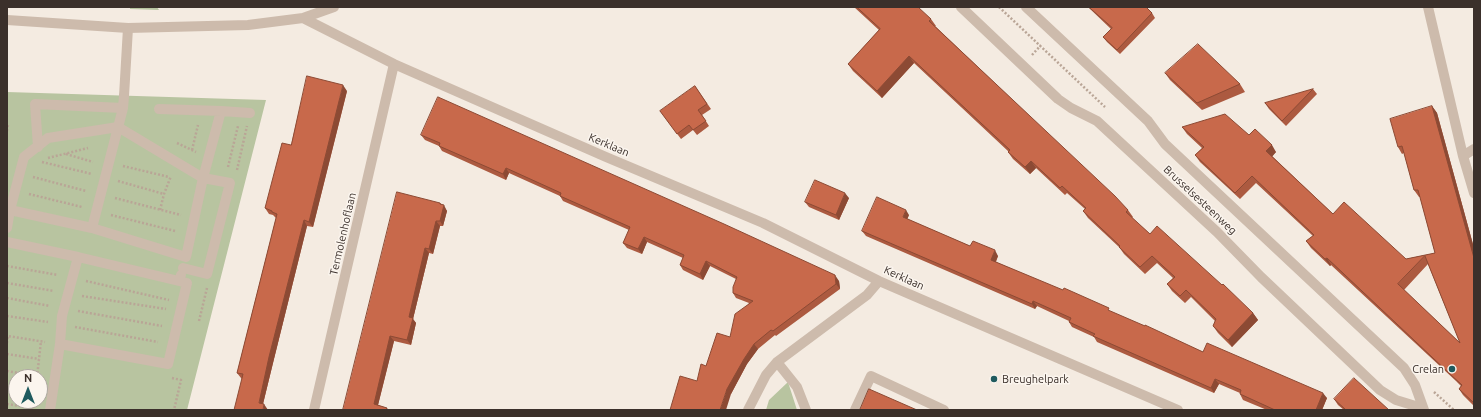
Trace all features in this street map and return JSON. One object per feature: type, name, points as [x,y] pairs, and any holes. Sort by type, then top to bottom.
[{"type":"street","points":[[7,20],[128,28],[248,25],[303,18],[334,7]]},
{"type":"street","name":"Brusselsesteenweg","points":[[961,7],[1058,99],[1071,108],[1097,121],[1217,232],[1261,277],[1380,390],[1396,400],[1423,409]]},
{"type":"street","name":"Brusselsesteenweg","points":[[1026,7],[1148,121],[1165,144],[1404,368],[1416,385],[1423,409]]},
{"type":"street","points":[[1428,7],[1463,156],[1474,193]]},
{"type":"street","name":"Kerklaan","points":[[303,18],[394,64],[606,157],[763,223],[879,281],[1178,410]]},
{"type":"street","points":[[92,228],[123,108],[128,28]]},
{"type":"street","name":"Termolenhoflaan","points":[[314,410],[394,64]]},
{"type":"street","points":[[38,147],[35,104],[123,108]]},
{"type":"street","points":[[159,109],[246,113]]},
{"type":"street","points":[[179,281],[221,112]]},
{"type":"street","points":[[7,228],[10,210],[24,157],[48,138],[118,127],[204,178],[227,182],[207,274],[183,268]]},
{"type":"street","points":[[1463,156],[1474,149]]},
{"type":"street","points":[[10,210],[92,228],[186,257]]},
{"type":"street","points":[[7,242],[187,283],[168,364],[60,344]]},
{"type":"street","points":[[50,410],[64,309],[78,258]]},
{"type":"street","points":[[748,410],[766,375],[777,362],[867,295],[879,281]]},
{"type":"street","points":[[777,362],[797,386],[806,410]]},
{"type":"street","points":[[855,410],[871,376],[944,410]]},
{"type":"path","points":[[1023,66],[1044,42]]},
{"type":"path","points":[[227,182],[235,177],[246,113]]},
{"type":"path","points":[[227,182],[246,113]]},
{"type":"path","points":[[7,131],[8,125]]},
{"type":"path","points":[[173,141],[209,158]]},
{"type":"path","points":[[89,148],[37,161],[105,177],[164,194]]},
{"type":"path","points":[[66,154],[93,162]]},
{"type":"path","points":[[109,162],[177,178]]},
{"type":"path","points":[[160,210],[164,194],[178,163]]},
{"type":"path","points":[[32,183],[34,172]]},
{"type":"path","points":[[33,177],[86,192]]},
{"type":"path","points":[[29,194],[31,188]]},
{"type":"path","points":[[15,191],[83,207]]},
{"type":"path","points":[[115,198],[195,219]]},
{"type":"path","points":[[111,214],[175,230],[169,252]]},
{"type":"path","points":[[7,266],[72,278],[170,300]]},
{"type":"path","points":[[198,321],[209,279],[207,274]]},
{"type":"path","points":[[7,283],[180,312]]},
{"type":"path","points":[[7,298],[176,328]]},
{"type":"path","points":[[7,316],[172,344]]},
{"type":"path","points":[[7,343],[8,336],[60,344]]},
{"type":"path","points":[[38,369],[41,341]]},
{"type":"path","points":[[7,354],[39,359]]},
{"type":"path","points":[[168,364],[166,377],[181,380],[174,410]]},
{"type":"green space","points":[[130,7],[157,7],[159,10],[130,9]]},
{"type":"green space","points":[[7,92],[266,100],[187,410],[7,410]]},
{"type":"green space","points":[[788,382],[797,410],[766,410],[769,400]]},
{"type":"building","points":[[857,7],[918,7],[931,19],[929,21],[1115,196],[1128,210],[1126,212],[1150,234],[1157,226],[1222,285],[1223,284],[1253,313],[1228,340],[1213,326],[1216,319],[1186,290],[1180,296],[1167,284],[1175,277],[1152,256],[1140,267],[1083,211],[1086,208],[1062,186],[1060,188],[1031,161],[1025,167],[1008,152],[1010,150],[909,56],[877,91],[848,64],[880,29]]},
{"type":"building","points":[[1089,7],[1146,7],[1152,13],[1117,50],[1103,37],[1112,28]]},
{"type":"building","points":[[1198,44],[1240,84],[1197,103],[1165,73]]},
{"type":"building","points":[[307,76],[343,85],[309,222],[304,220],[269,357],[259,403],[264,404],[263,410],[234,410],[243,374],[237,373],[277,214],[265,208],[282,143],[291,145]]},
{"type":"building","points":[[695,86],[707,104],[698,110],[706,121],[693,130],[689,125],[677,134],[660,111]]},
{"type":"building","points":[[1313,89],[1282,121],[1265,103]]},
{"type":"building","points":[[438,97],[835,275],[836,284],[773,331],[771,330],[754,344],[727,389],[720,410],[670,410],[680,376],[697,381],[701,364],[706,366],[717,333],[730,337],[735,314],[753,301],[733,293],[733,287],[737,277],[706,261],[700,274],[680,265],[684,255],[644,237],[638,249],[623,243],[630,227],[560,196],[561,193],[506,168],[503,174],[439,146],[440,143],[421,135]]},
{"type":"building","points":[[1432,106],[1474,258],[1474,403],[1459,389],[1462,385],[1327,258],[1325,259],[1306,241],[1314,235],[1252,176],[1235,193],[1195,155],[1204,147],[1182,127],[1225,114],[1249,135],[1255,129],[1272,145],[1266,151],[1333,214],[1344,202],[1406,259],[1435,253],[1418,190],[1414,190],[1402,146],[1398,147],[1390,119]],"holes":[[[1425,256],[1460,343],[1398,284]]]},
{"type":"building","points":[[815,180],[845,193],[836,215],[805,202]]},
{"type":"building","points":[[397,192],[444,205],[440,221],[436,221],[429,249],[425,248],[409,317],[413,318],[407,340],[390,336],[374,404],[387,408],[386,410],[343,410]]},
{"type":"building","points":[[877,197],[906,210],[903,217],[970,246],[973,241],[995,250],[991,260],[1063,290],[1064,288],[1109,308],[1108,310],[1145,325],[1203,352],[1207,343],[1323,393],[1316,410],[1275,410],[1240,394],[1241,390],[1215,379],[1211,388],[1093,336],[1095,334],[1069,322],[1071,318],[1033,301],[1032,304],[862,231]]},
{"type":"building","points":[[1354,378],[1389,410],[1346,410],[1334,399]]},
{"type":"building","points":[[869,389],[917,410],[860,410]]},
{"type":"place","name":"Crelan","points":[[1452,369]]},
{"type":"place","name":"Breughelpark","points":[[994,379]]}]
